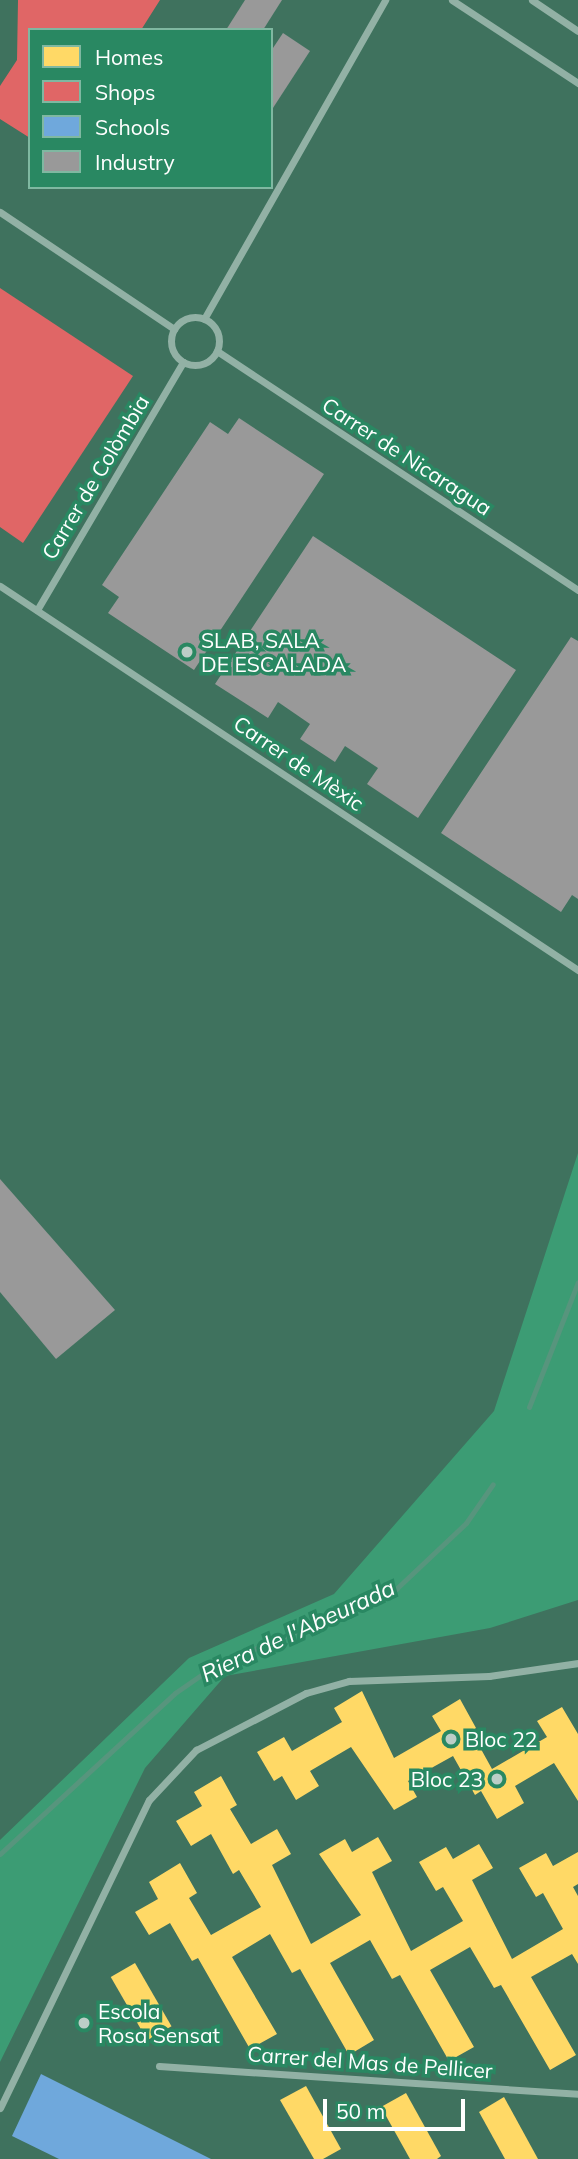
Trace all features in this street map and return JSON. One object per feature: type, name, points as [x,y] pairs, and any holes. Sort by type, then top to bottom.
[{"type":"street","points":[[204,319],[385,0]]},
{"type":"street","points":[[452,0],[578,83]]},
{"type":"street","points":[[532,0],[578,30]]},
{"type":"street","points":[[0,212],[174,329]]},
{"type":"street","points":[[190,317],[204,319],[218,335],[217,351],[202,364],[183,362],[171,342],[174,329],[190,317]]},
{"type":"street","name":"Carrer de Nicaragua","points":[[217,351],[578,590]]},
{"type":"street","name":"Carrer de Colòmbia","points":[[37,610],[183,362]]},
{"type":"street","name":"Carrer de Mèxic","points":[[0,586],[576,966]]},
{"type":"street","points":[[0,2108],[149,1800],[196,1750],[306,1693],[349,1681],[489,1676],[578,1663]]},
{"type":"street","name":"Carrer del Mas de Pellicer","points":[[159,2066],[578,2094]]},
{"type":"green space","points":[[578,1153],[578,1600],[490,1628],[225,1676],[145,1768],[0,2062],[0,1840],[189,1658],[334,1594],[494,1411]]},
{"type":"building: Homes","points":[[362,1691],[394,1758],[441,1731],[432,1716],[460,1699],[476,1728],[471,1731],[492,1769],[547,1737],[537,1721],[562,1707],[578,1734],[578,1801],[554,1763],[515,1786],[524,1803],[497,1819],[481,1791],[475,1795],[453,1756],[408,1781],[417,1797],[394,1810],[351,1747],[310,1771],[319,1786],[296,1800],[282,1776],[274,1781],[257,1752],[284,1737],[292,1751],[342,1722],[334,1708]]},
{"type":"building: Homes","points":[[221,1776],[237,1805],[230,1809],[251,1844],[277,1829],[291,1854],[272,1865],[311,1944],[361,1915],[319,1854],[345,1839],[352,1852],[378,1837],[392,1861],[372,1872],[411,1951],[463,1921],[443,1887],[436,1891],[419,1862],[446,1847],[453,1859],[479,1844],[493,1868],[472,1880],[512,1959],[563,1929],[543,1893],[536,1897],[519,1868],[546,1853],[553,1866],[578,1852],[578,1884],[573,1887],[578,1896],[578,1964],[572,1954],[531,1977],[576,2055],[550,2070],[501,1985],[494,1988],[470,1947],[430,1970],[474,2047],[449,2061],[400,1975],[392,1979],[370,1940],[330,1963],[374,2040],[349,2055],[300,1969],[292,1973],[270,1934],[232,1957],[277,2034],[250,2049],[198,1958],[192,1961],[170,1923],[149,1935],[135,1912],[158,1899],[149,1882],[180,1863],[197,1893],[189,1898],[211,1935],[261,1907],[239,1870],[233,1874],[211,1834],[191,1846],[176,1821],[202,1806],[194,1792]]},
{"type":"building: Homes","points":[[135,1963],[172,2026],[147,2040],[111,1977]]},
{"type":"building: Homes","points":[[306,2086],[341,2149],[323,2159],[314,2159],[280,2100]]},
{"type":"building: Homes","points":[[406,2093],[441,2156],[437,2159],[410,2159],[381,2107]]},
{"type":"building: Homes","points":[[504,2097],[538,2159],[505,2159],[479,2112]]},
{"type":"building: Shops","points":[[18,0],[160,0],[142,28],[28,28],[28,137],[0,119],[0,86],[17,60]]},
{"type":"building: Shops","points":[[0,288],[133,376],[23,543],[0,527]]},
{"type":"building: Schools","points":[[41,2074],[211,2159],[59,2159],[12,2136]]},
{"type":"building: Industry","points":[[245,0],[282,0],[264,28],[227,28]]},
{"type":"building: Industry","points":[[283,33],[310,51],[273,108],[273,48]]},
{"type":"building: Industry","points":[[239,418],[324,474],[194,670],[108,613],[119,597],[102,585],[210,422],[228,434]]},
{"type":"building: Industry","points":[[313,536],[516,670],[418,818],[367,784],[378,768],[345,746],[335,762],[300,739],[310,724],[278,702],[268,718],[215,684]]},
{"type":"building: Industry","points":[[571,637],[578,641],[578,899],[572,895],[561,912],[441,833]]},
{"type":"building: Industry","points":[[0,1179],[115,1310],[56,1359],[0,1292]]},
{"type":"waterway","name":"Riera de l'Abeurada","points":[[529,1407],[578,1282]]},
{"type":"waterway","name":"Riera de l'Abeurada","points":[[0,1854],[175,1693],[214,1666],[396,1589],[466,1523],[493,1484]]},
{"type":"place","name":"SLAB, SALA DE ESCALADA","points":[[187,652]]},
{"type":"place","name":"Bloc 22","points":[[451,1739]]},
{"type":"place","name":"Bloc 23","points":[[497,1779]]},
{"type":"place","name":"Escola Rosa Sensat","points":[[84,2023]]}]
